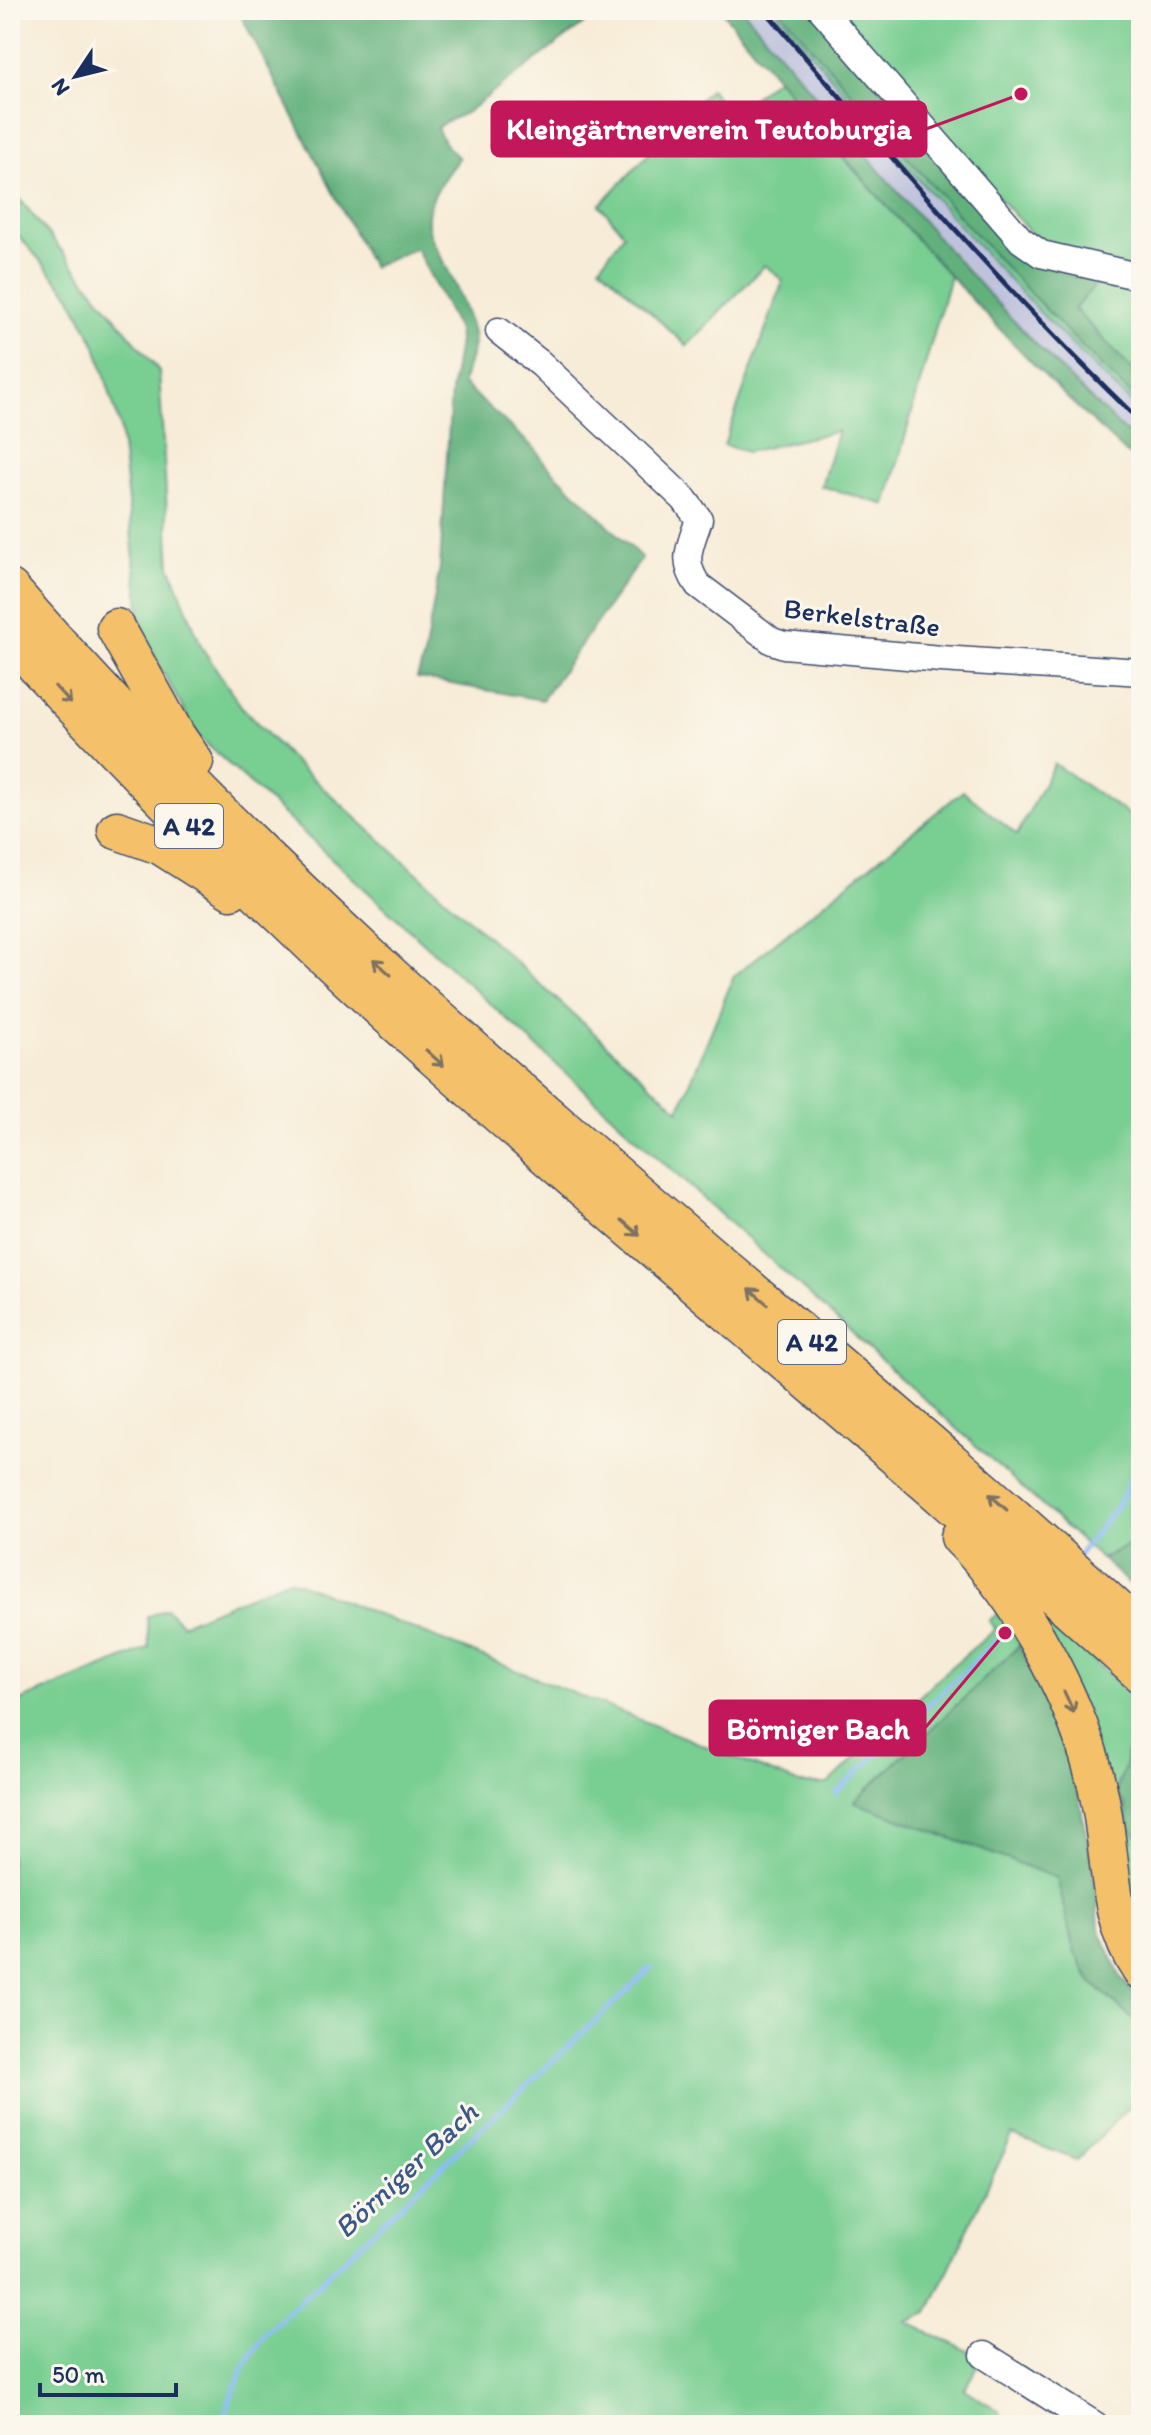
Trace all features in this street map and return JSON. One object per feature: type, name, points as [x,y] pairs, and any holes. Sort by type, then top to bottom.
[{"type":"highway","name":"A 42","points":[[10,589],[127,717],[279,870],[555,1121],[1034,1577]]},
{"type":"highway","points":[[116,628],[176,736],[197,765],[247,816],[279,870]]},
{"type":"highway","name":"A 42","points":[[10,638],[108,745],[224,862],[377,1005],[543,1153],[837,1404],[860,1447],[967,1544],[1034,1577],[1074,1591],[1141,1631]]},
{"type":"highway","points":[[117,830],[160,845],[224,884],[320,973],[377,1005]]},
{"type":"highway","points":[[1034,1577],[1032,1633],[1069,1702],[1090,1757],[1102,1806],[1120,1930],[1141,1970]]},
{"type":"highway","name":"A 42","points":[[1074,1591],[1141,1674]]},
{"type":"street","points":[[822,10],[1021,240],[1041,254],[1141,277]]},
{"type":"street","name":"Berkelstraße","points":[[499,331],[541,364],[684,499],[699,519],[687,558],[691,575],[698,585],[772,641],[784,645],[941,659],[1141,672]]},
{"type":"street","points":[[984,2355],[1095,2425]]},
{"type":"shaded area","points":[[743,10],[775,10],[946,210],[1065,337],[1141,412],[1141,446],[1023,331],[894,187]]},
{"type":"green space","points":[[238,10],[602,10],[466,113],[437,128],[445,144],[459,158],[441,182],[428,217],[435,246],[453,280],[473,335],[473,350],[462,383],[536,450],[545,463],[642,558],[542,700],[417,678],[424,657],[440,567],[458,330],[416,248],[372,267]]},
{"type":"green space","points":[[721,10],[743,10],[984,290],[1087,396],[1141,446],[1141,467],[1052,383],[966,293],[841,154]]},
{"type":"green space","points":[[775,10],[780,10],[1000,261],[1141,404],[1141,412],[997,267]]},
{"type":"green space","points":[[780,10],[816,10],[1018,244],[1105,274],[1074,309],[1141,379],[1141,404],[1000,261]]},
{"type":"green space","points":[[829,10],[1141,10],[1141,272],[1046,250]]},
{"type":"green space","points":[[777,78],[837,151],[950,276],[886,505],[821,486],[838,431],[747,452],[724,445],[783,281],[765,265],[687,346],[600,266],[624,234],[600,205],[710,89],[732,115]]},
{"type":"green space","points":[[10,187],[159,371],[170,566],[202,648],[241,706],[290,758],[679,1110],[734,976],[963,791],[1017,835],[1054,764],[1141,823],[1141,1544],[1134,1542],[1101,1559],[198,736],[142,634],[120,427],[96,346],[70,295],[10,226]]},
{"type":"green space","points":[[1105,274],[1131,280],[1141,291],[1141,379],[1074,308]]},
{"type":"green space","points":[[1134,1542],[1141,1544],[1141,1589],[1131,1580],[1128,1583],[1102,1559]]},
{"type":"green space","points":[[289,1579],[800,1784],[828,1784],[945,1672],[996,1629],[989,1621],[998,1613],[1020,1645],[855,1802],[1058,1878],[1074,1951],[1091,1982],[1141,2026],[1141,2102],[1136,2100],[1077,2160],[1012,2135],[928,2313],[907,2322],[983,2358],[964,2389],[1001,2412],[996,2425],[10,2425],[10,1705],[149,1648],[147,1617],[166,1609],[182,1624]]},
{"type":"green space","points":[[1048,1618],[1132,1696],[1128,1701],[1141,1714],[1141,1752],[1117,1783],[1131,1830],[1141,1838],[1141,1958],[1038,1627]]},
{"type":"green space","points":[[1020,1645],[1067,1751],[1079,1796],[1097,1895],[1099,1929],[1121,1978],[1141,2002],[1141,2026],[1091,1982],[1074,1951],[1057,1878],[854,1802]]},
{"type":"green space","points":[[1131,1748],[1141,1751],[1140,1838],[1131,1830],[1125,1804],[1117,1794],[1126,1754]]},
{"type":"waterway","name":"Börniger Bach","points":[[1077,1557],[1120,1502],[1141,1453]]},
{"type":"waterway","name":"Börniger Bach","points":[[836,1793],[1013,1625]]},
{"type":"waterway","name":"Börniger Bach","points":[[220,2425],[242,2370],[266,2333],[651,1968]]},
{"type":"railway","points":[[765,10],[995,272],[1141,422]]},
{"type":"place","name":"Kleingärtnerverein Teutoburgia","points":[[1021,94]]},
{"type":"place","name":"Börniger Bach","points":[[1005,1633]]}]
